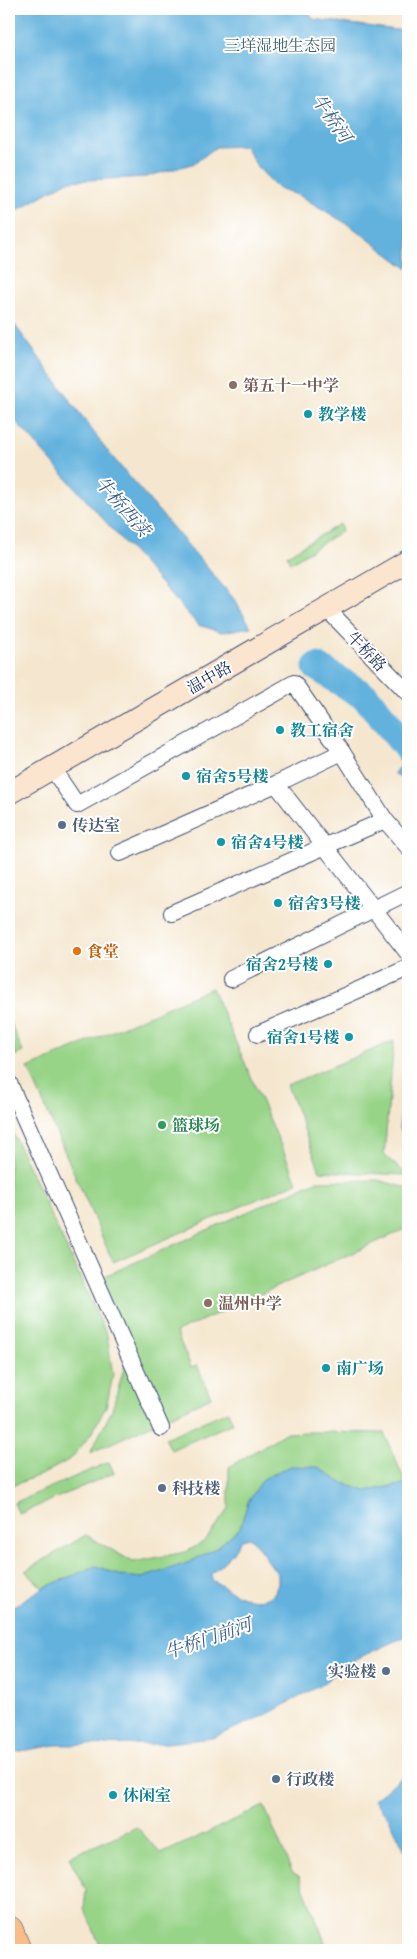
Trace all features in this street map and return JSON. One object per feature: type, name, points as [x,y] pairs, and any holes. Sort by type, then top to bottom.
[{"type":"highway","points":[[9,1930],[17,1950]]},
{"type":"street","name":"温中路","points":[[9,793],[408,561]]},
{"type":"street","name":"牛桥路","points":[[327,609],[408,693]]},
{"type":"street","points":[[52,768],[77,805],[294,683],[342,752],[385,820],[408,848]]},
{"type":"street","points":[[120,853],[276,784],[342,752]]},
{"type":"street","points":[[276,784],[408,953]]},
{"type":"street","points":[[172,913],[385,820]]},
{"type":"street","points":[[231,979],[408,892]]},
{"type":"street","points":[[258,1034],[408,968]]},
{"type":"street","points":[[9,1083],[161,1428]]},
{"type":"green space","points":[[340,524],[342,531],[290,563],[287,555]]},
{"type":"green space","name":"篮球场","points":[[212,988],[297,1182],[113,1262],[28,1068]]},
{"type":"green space","points":[[9,1019],[23,1052],[9,1058]]},
{"type":"green space","points":[[394,1041],[384,1155],[407,1175],[320,1171],[287,1085]]},
{"type":"green space","points":[[9,1125],[107,1335],[113,1376],[106,1407],[91,1434],[72,1458],[45,1473],[14,1485],[9,1484]]},
{"type":"green space","points":[[377,1180],[408,1188],[408,1228],[176,1332],[191,1367],[197,1365],[211,1397],[90,1453],[112,1410],[128,1354],[96,1280],[316,1181]]},
{"type":"green space","points":[[228,1411],[233,1423],[171,1450],[165,1438]]},
{"type":"green space","points":[[285,1433],[384,1433],[406,1484],[365,1491],[340,1482],[318,1467],[248,1502],[240,1528],[216,1548],[190,1562],[142,1578],[122,1576],[96,1566],[43,1588],[25,1571],[86,1535],[133,1562],[186,1552],[205,1541],[229,1508],[229,1467]]},
{"type":"green space","points":[[109,1462],[114,1473],[19,1514],[14,1503]]},
{"type":"green space","points":[[264,1806],[292,1872],[299,1876],[328,1950],[102,1950],[84,1908],[86,1890],[69,1857],[137,1827],[161,1854]]},
{"type":"water","name":"牛桥河","points":[[9,9],[307,9],[313,19],[397,30],[408,29],[408,269],[352,227],[302,197],[277,187],[258,168],[245,146],[216,147],[195,163],[146,177],[68,181],[9,215]]},
{"type":"water","points":[[9,317],[109,453],[234,599],[251,627],[222,632],[198,625],[9,414]]},
{"type":"water","points":[[408,756],[408,785],[394,773]]},
{"type":"water","points":[[408,1073],[408,1145],[399,1128]]},
{"type":"water","name":"牛桥门前河","points":[[291,1466],[318,1467],[340,1482],[365,1491],[408,1484],[408,1635],[356,1659],[319,1686],[268,1714],[212,1738],[158,1744],[56,1745],[9,1753],[9,1609],[43,1588],[96,1566],[122,1576],[142,1578],[190,1562],[216,1548],[240,1528],[248,1502],[263,1479]],"holes":[[[249,1538],[253,1540],[278,1575],[278,1584],[274,1594],[258,1600],[242,1597],[212,1580],[211,1574],[231,1555],[241,1540]]]},
{"type":"water","points":[[408,1772],[408,1857],[389,1818],[374,1800]]},
{"type":"waterway","name":"牛桥西渎","points":[[317,667],[366,697],[408,749]]},
{"type":"place","name":"第五十一中学","points":[[233,385]]},
{"type":"place","name":"教学楼","points":[[308,414]]},
{"type":"place","name":"教工宿舍","points":[[280,730]]},
{"type":"place","name":"宿舍5号楼","points":[[186,776]]},
{"type":"place","name":"传达室","points":[[62,825]]},
{"type":"place","name":"宿舍4号楼","points":[[221,842]]},
{"type":"place","name":"宿舍3号楼","points":[[278,903]]},
{"type":"place","name":"食堂","points":[[77,951]]},
{"type":"place","name":"宿舍2号楼","points":[[328,964]]},
{"type":"place","name":"宿舍1号楼","points":[[349,1037]]},
{"type":"place","name":"篮球场","points":[[162,1125]]},
{"type":"place","name":"温州中学","points":[[208,1303]]},
{"type":"place","name":"南广场","points":[[326,1368]]},
{"type":"place","name":"科技楼","points":[[162,1488]]},
{"type":"place","name":"实验楼","points":[[386,1671]]},
{"type":"place","name":"行政楼","points":[[276,1779]]},
{"type":"place","name":"休闲室","points":[[113,1795]]},
{"type":"park label","name":"三垟湿地生态园","points":[[280,45]]}]
